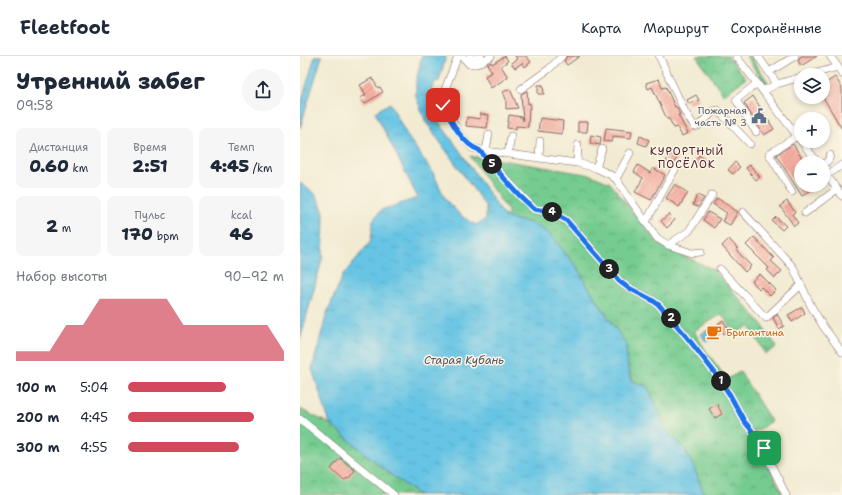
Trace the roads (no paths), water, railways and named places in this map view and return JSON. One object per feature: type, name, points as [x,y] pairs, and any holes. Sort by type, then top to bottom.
[{"type":"street","points":[[458,56],[442,97],[443,105],[459,133],[472,148],[483,151],[577,163],[596,168],[616,179],[657,238],[668,245],[692,253],[701,252]]},
{"type":"street","points":[[462,56],[469,64],[477,64],[491,56]]},
{"type":"street","points":[[470,56],[472,58],[478,58],[481,56]]},
{"type":"street","points":[[521,89],[549,69],[562,56]]},
{"type":"street","points":[[659,56],[685,112],[695,127],[714,111],[718,110],[750,144]]},
{"type":"street","points":[[736,56],[794,132]]},
{"type":"street","points":[[769,72],[795,56]]},
{"type":"street","points":[[830,56],[842,74]]},
{"type":"street","points":[[760,57],[777,84]]},
{"type":"street","points":[[830,70],[838,68]]},
{"type":"street","points":[[763,91],[777,84],[794,79]]},
{"type":"street","points":[[756,132],[736,100],[757,83]]},
{"type":"street","points":[[483,151],[489,134]]},
{"type":"street","points":[[508,154],[511,136]]},
{"type":"street","points":[[792,192],[769,154],[794,138]]},
{"type":"street","points":[[539,158],[540,141]]},
{"type":"street","points":[[577,163],[578,145]]},
{"type":"street","points":[[806,148],[813,156]]},
{"type":"street","points":[[596,168],[602,149]]},
{"type":"street","points":[[483,151],[520,196],[534,209],[552,212],[566,220],[619,281],[659,305],[686,336],[730,395],[744,421],[758,438],[786,495]]},
{"type":"street","points":[[616,179],[630,153]]},
{"type":"street","points":[[830,171],[842,165]]},
{"type":"street","points":[[646,222],[675,169]]},
{"type":"street","points":[[830,180],[842,196]]},
{"type":"street","points":[[805,213],[837,189]]},
{"type":"street","points":[[668,245],[689,231],[712,195]]},
{"type":"street","points":[[743,212],[794,266],[811,306],[823,326],[842,352]]},
{"type":"street","points":[[720,269],[766,318],[801,285]]},
{"type":"street","points":[[300,419],[394,495]]},
{"type":"water","points":[[315,56],[322,56],[300,128],[300,107]]},
{"type":"water","name":"Старая Кубань","points":[[422,56],[446,56],[439,81],[435,82],[428,97],[433,114],[504,216],[511,219],[532,223],[548,233],[578,269],[586,284],[626,344],[628,368],[632,380],[647,386],[661,415],[664,428],[685,449],[704,495],[419,495],[391,475],[330,424],[312,369],[327,313],[343,275],[371,241],[373,220],[381,210],[418,198],[375,112],[390,103],[408,137],[432,171],[446,200],[461,216],[476,225],[486,219],[486,207],[426,122],[416,97],[416,81]]},
{"type":"water","points":[[300,183],[315,194],[324,212],[323,256],[300,340]]},
{"type":"water","points":[[715,326],[720,334],[706,342],[701,334]]},
{"type":"place","name":"Пожарная часть № 3","points":[[759,116]]},
{"type":"place","name":"Бригантина","points":[[714,332]]},
{"type":"district","name":"КУРОРТНЫЙ ПОСЁЛОК","points":[[687,157]]}]
